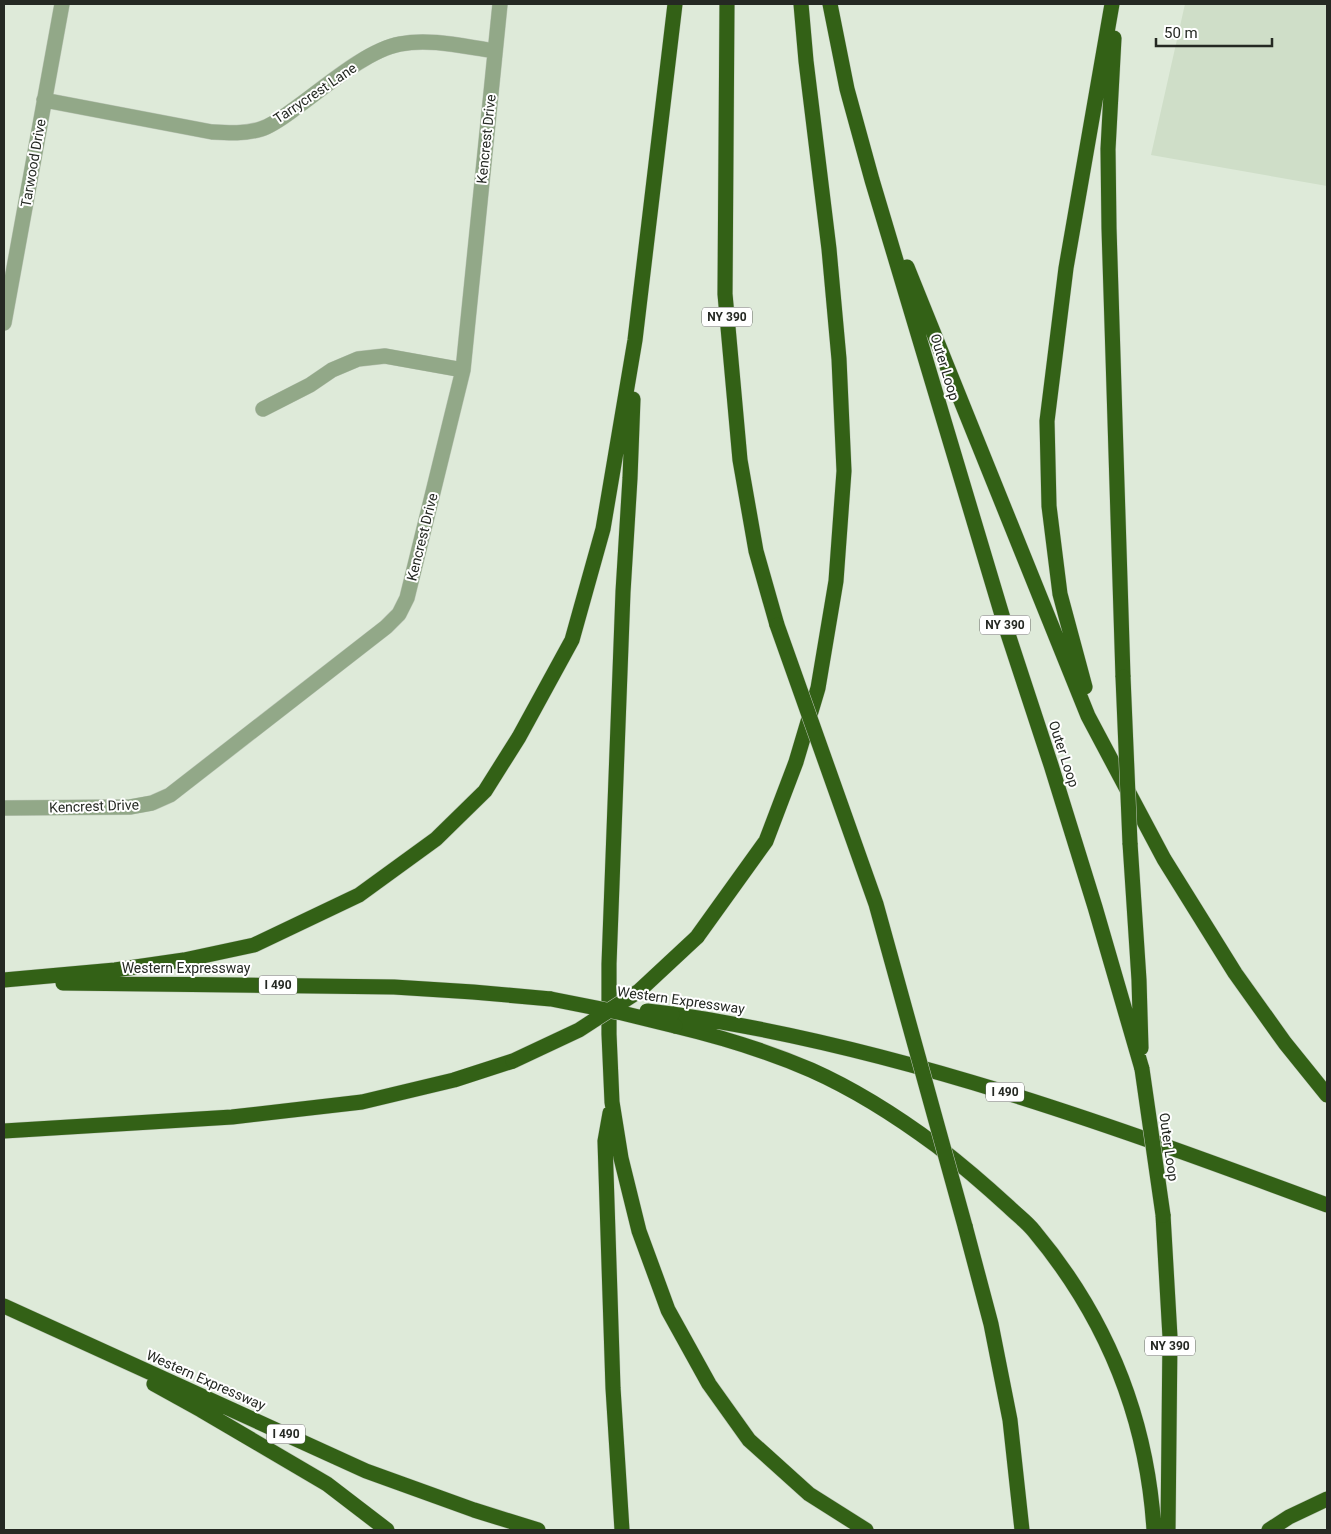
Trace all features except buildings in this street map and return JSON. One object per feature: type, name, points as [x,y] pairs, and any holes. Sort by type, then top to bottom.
[{"type":"highway","points":[[4,981],[115,970],[184,960],[254,945],[359,895],[436,839],[485,791],[519,736],[572,640],[603,529],[635,340],[675,4]]},
{"type":"highway","name":"NY 390","points":[[727,4],[725,294],[740,460],[756,551],[777,625],[876,904],[965,1226],[991,1324],[1010,1420],[1022,1530]]},
{"type":"highway","points":[[4,1131],[232,1117],[362,1102],[454,1080],[513,1061],[579,1030],[639,991],[697,937],[766,841],[796,762],[818,688],[836,581],[844,471],[839,360],[829,249],[806,61],[801,4]]},
{"type":"highway","name":"Outer Loop","points":[[830,4],[847,89],[872,180],[1005,625],[1095,907],[1142,1069],[1163,1215],[1166,1254],[1170,1337],[1168,1530]]},
{"type":"highway","points":[[1101,741],[1060,594],[1049,506],[1047,421],[1066,268],[1112,4]]},
{"type":"highway","points":[[1116,4],[1108,168],[1123,677],[1142,1069]]},
{"type":"highway","points":[[872,180],[1088,716],[1164,859],[1230,965],[1285,1043],[1327,1095]]},
{"type":"highway","points":[[635,340],[608,964],[612,1102],[621,1158],[639,1231],[668,1310],[709,1384],[749,1440],[808,1494],[866,1530]]},
{"type":"highway","name":"Western Expressway","points":[[4,981],[394,987],[551,999],[674,1020],[754,1028],[892,1058],[1163,1144],[1327,1205]]},
{"type":"highway","points":[[674,1020],[787,1060],[836,1082],[873,1103],[898,1118],[974,1174],[1033,1230],[1074,1286],[1108,1345],[1132,1405],[1141,1435],[1150,1487],[1154,1530]]},
{"type":"highway","points":[[612,1102],[605,1141],[612,1388],[622,1530]]},
{"type":"highway","name":"Western Expressway","points":[[4,1306],[366,1470],[474,1510],[538,1530]]},
{"type":"highway","points":[[41,1323],[202,1410],[327,1484],[387,1530]]},
{"type":"highway","points":[[1269,1530],[1290,1517],[1327,1499]]},
{"type":"street","name":"Tarwood Drive","points":[[4,323],[62,4]]},
{"type":"street","name":"Kencrest Drive","points":[[4,808],[130,806],[152,803],[170,795],[399,614],[407,598],[463,370],[500,4]]},
{"type":"street","name":"Tarrycrest Lane","points":[[44,100],[212,132],[239,133],[262,128],[285,116],[361,62],[382,50],[400,44],[422,42],[495,51]]},
{"type":"street","points":[[263,409],[310,385],[332,370],[358,359],[385,356],[463,370]]},
{"type":"shaded area","points":[[1185,4],[1327,4],[1327,186],[1151,155]]}]
